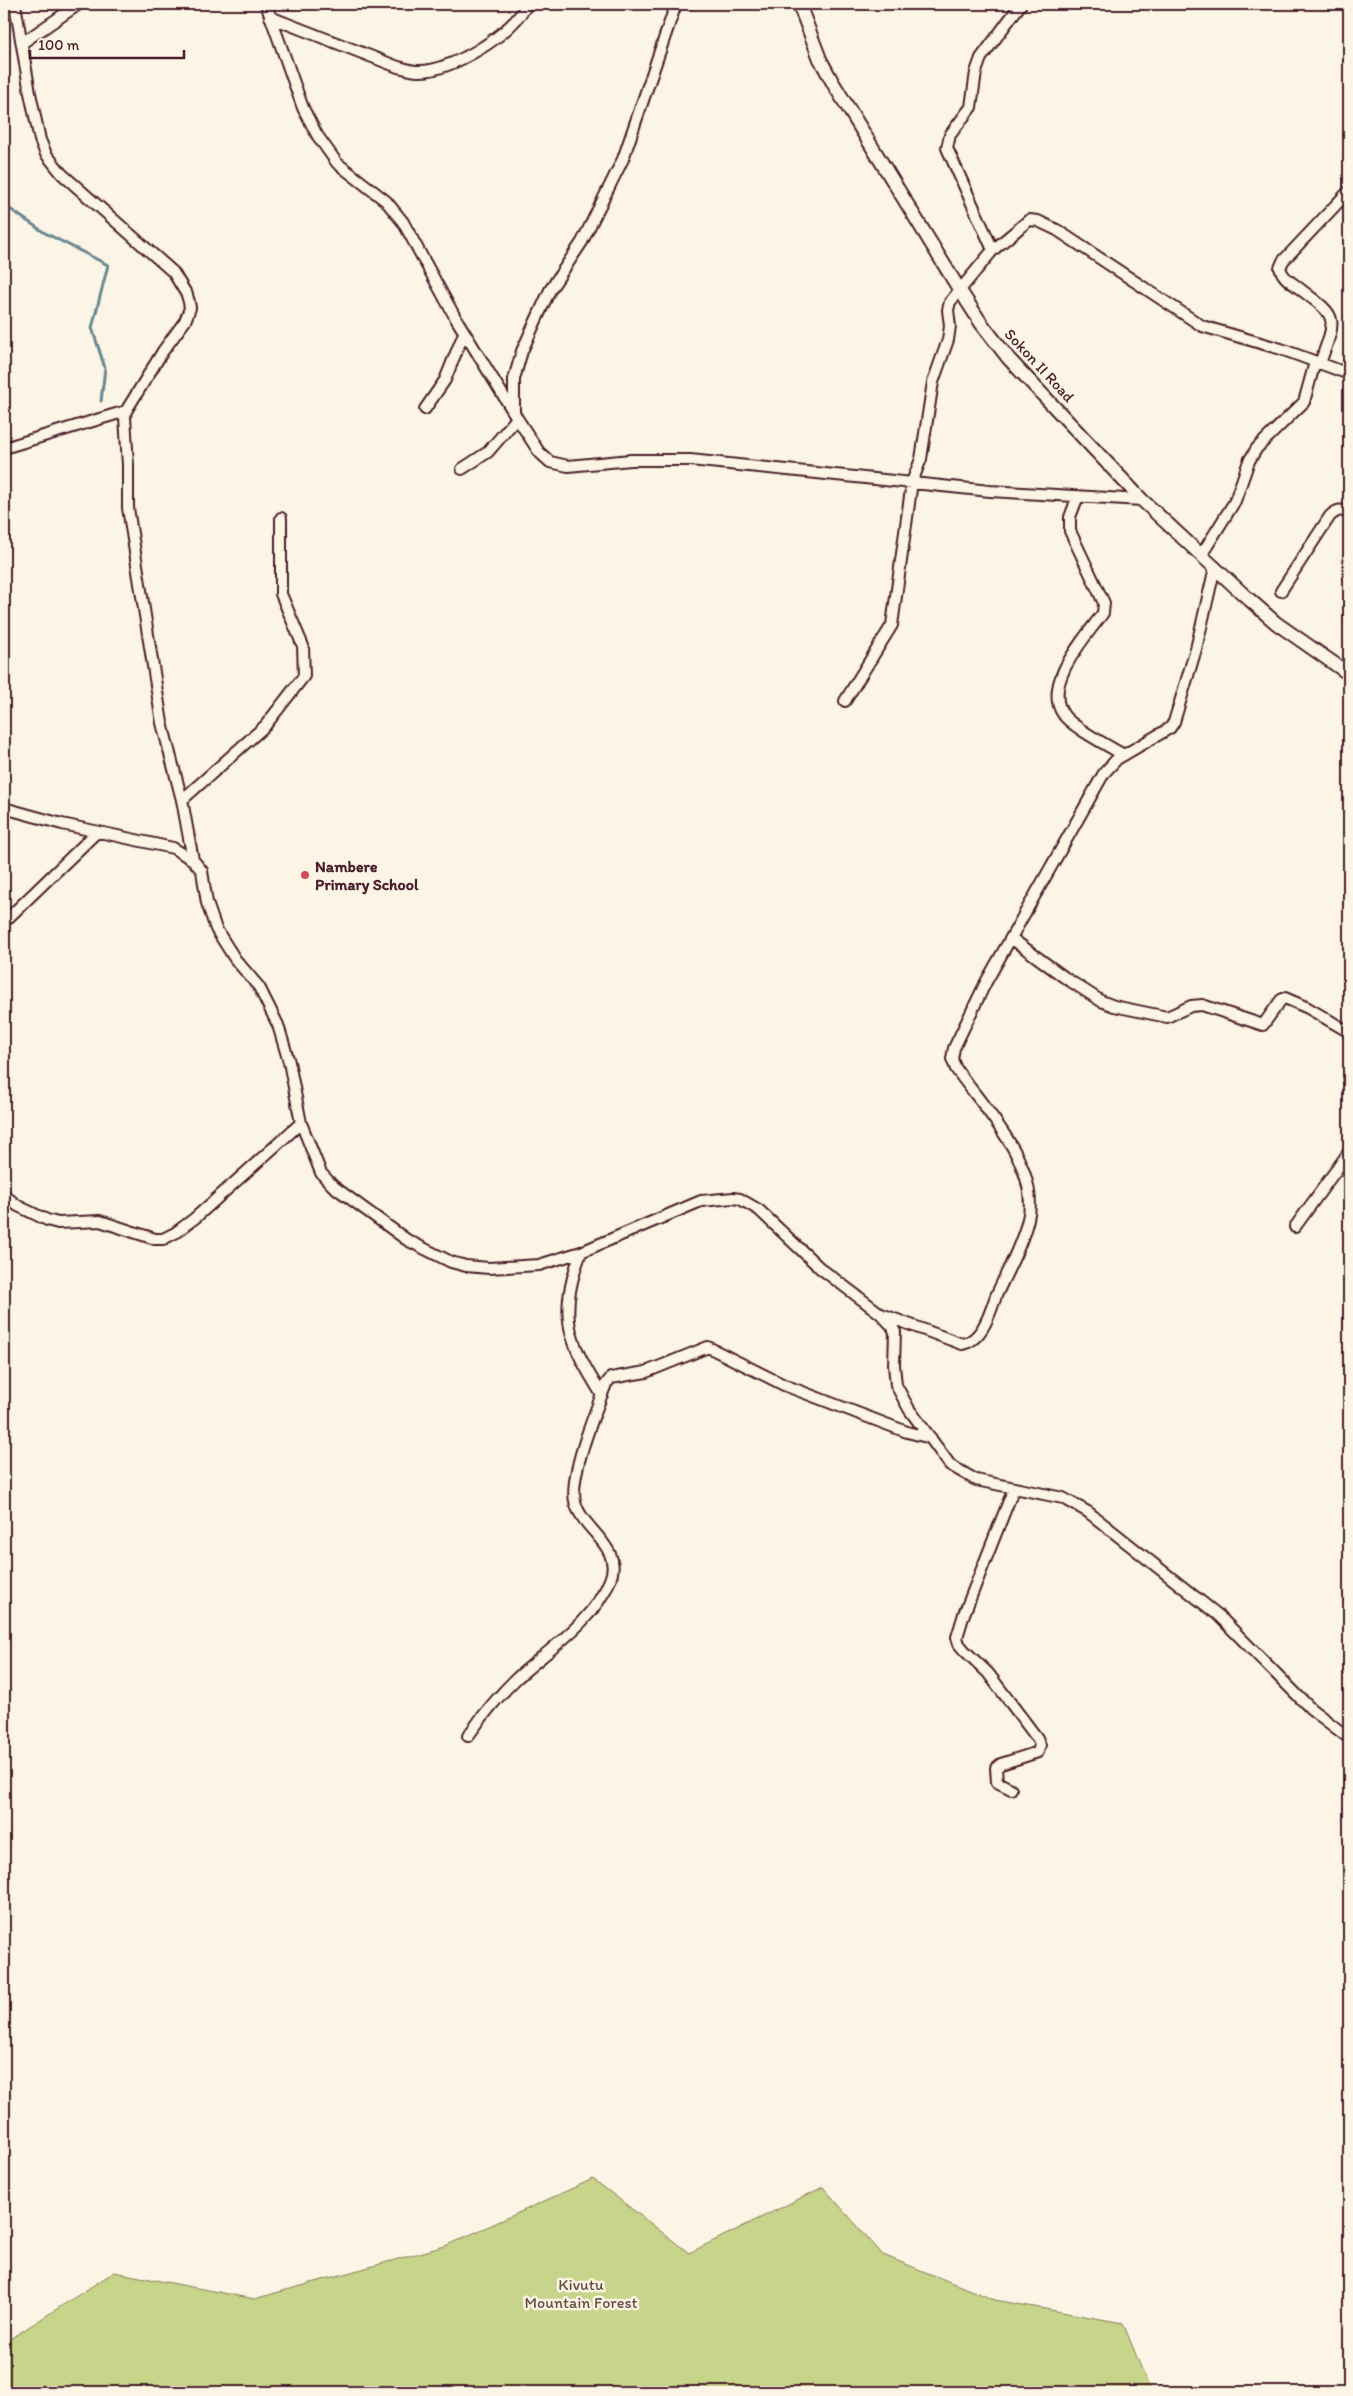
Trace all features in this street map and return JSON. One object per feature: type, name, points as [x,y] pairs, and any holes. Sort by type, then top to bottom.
[{"type":"street","points":[[15,4],[38,130],[46,154],[62,174],[173,272],[187,295],[190,308],[185,321],[162,351],[126,411],[128,508],[162,723],[182,800],[193,860]]},
{"type":"street","points":[[22,43],[79,4]]},
{"type":"street","points":[[266,4],[303,108],[318,135],[336,163],[386,201],[403,222],[464,333],[515,416],[539,452],[550,462],[568,466],[632,460],[690,460],[990,490],[1142,500]]},
{"type":"street","points":[[270,17],[398,67],[416,72],[448,64],[499,38],[527,4]]},
{"type":"street","points":[[462,469],[488,452],[515,416],[514,379],[522,351],[550,290],[582,242],[623,159],[676,4]]},
{"type":"street","name":"Sokon II Road","points":[[799,4],[829,76],[959,289],[981,323],[1009,359],[1142,500],[1276,623],[1349,674]]},
{"type":"street","points":[[993,250],[947,148],[950,136],[971,107],[976,72],[981,58],[1021,4]]},
{"type":"street","points":[[1202,554],[1235,501],[1249,461],[1257,448],[1304,402],[1317,362],[1332,331],[1332,317],[1325,308],[1286,279],[1280,268],[1283,261],[1349,191]]},
{"type":"street","points":[[845,701],[892,625],[912,482],[921,459],[933,382],[948,340],[950,326],[948,306],[959,289],[993,250],[1029,220],[1038,221],[1057,230],[1202,326],[1349,374]]},
{"type":"street","points":[[426,409],[445,380],[464,333]]},
{"type":"street","points":[[4,448],[126,411]]},
{"type":"street","points":[[1078,496],[1070,518],[1070,531],[1104,603],[1103,613],[1062,671],[1058,690],[1058,703],[1063,715],[1124,755]]},
{"type":"street","points":[[1281,591],[1330,516],[1337,510],[1342,510],[1349,514]]},
{"type":"street","points":[[182,800],[266,726],[304,676],[303,646],[281,594],[281,518]]},
{"type":"street","points":[[881,1314],[962,1344],[968,1343],[984,1325],[1024,1231],[1030,1208],[1029,1183],[1004,1133],[956,1069],[952,1059],[962,1028],[1104,773],[1124,755],[1170,728],[1174,722],[1196,649],[1215,567]]},
{"type":"street","points":[[4,808],[97,832],[173,848],[193,860],[202,871],[207,903],[216,929],[235,959],[259,987],[278,1024],[289,1062],[301,1123],[309,1148],[321,1173],[333,1186],[407,1240],[451,1262],[466,1266],[513,1267],[539,1265],[581,1252],[701,1201],[740,1199],[759,1210],[820,1268],[881,1314],[892,1326],[895,1332],[894,1365],[896,1385],[909,1410],[940,1453],[957,1470],[976,1480],[1063,1498],[1088,1512],[1218,1615],[1311,1709],[1349,1738]]},
{"type":"street","points":[[4,922],[97,832]]},
{"type":"street","points":[[1011,938],[1064,977],[1114,1006],[1166,1017],[1191,1006],[1202,1006],[1263,1025],[1281,1000],[1285,998],[1308,1008],[1349,1032]]},
{"type":"street","points":[[4,1195],[33,1214],[47,1220],[58,1223],[100,1221],[155,1239],[163,1239],[175,1233],[195,1218],[301,1123]]},
{"type":"street","points":[[1295,1227],[1349,1152]]},
{"type":"street","points":[[581,1252],[570,1284],[568,1320],[573,1343],[582,1364],[602,1395]]},
{"type":"street","points":[[468,1736],[488,1707],[576,1627],[602,1596],[611,1579],[613,1566],[611,1555],[602,1540],[586,1522],[574,1500],[580,1457],[602,1395],[611,1378],[646,1372],[708,1347],[784,1385],[907,1432],[931,1438]]},
{"type":"street","points":[[1011,1789],[997,1782],[996,1768],[1001,1764],[1038,1752],[1040,1745],[1037,1738],[988,1673],[959,1644],[957,1637],[964,1614],[1014,1488]]},
{"type":"green space","name":"Kivutu Mountain Forest","points":[[593,2179],[689,2253],[823,2187],[883,2255],[995,2300],[1123,2323],[1151,2392],[4,2392],[4,2343],[114,2272],[254,2299],[445,2246]]},
{"type":"waterway","points":[[4,205],[45,233],[108,265],[92,328],[105,368],[101,401]]},
{"type":"place","name":"Nambere Primary School","points":[[305,875]]}]
